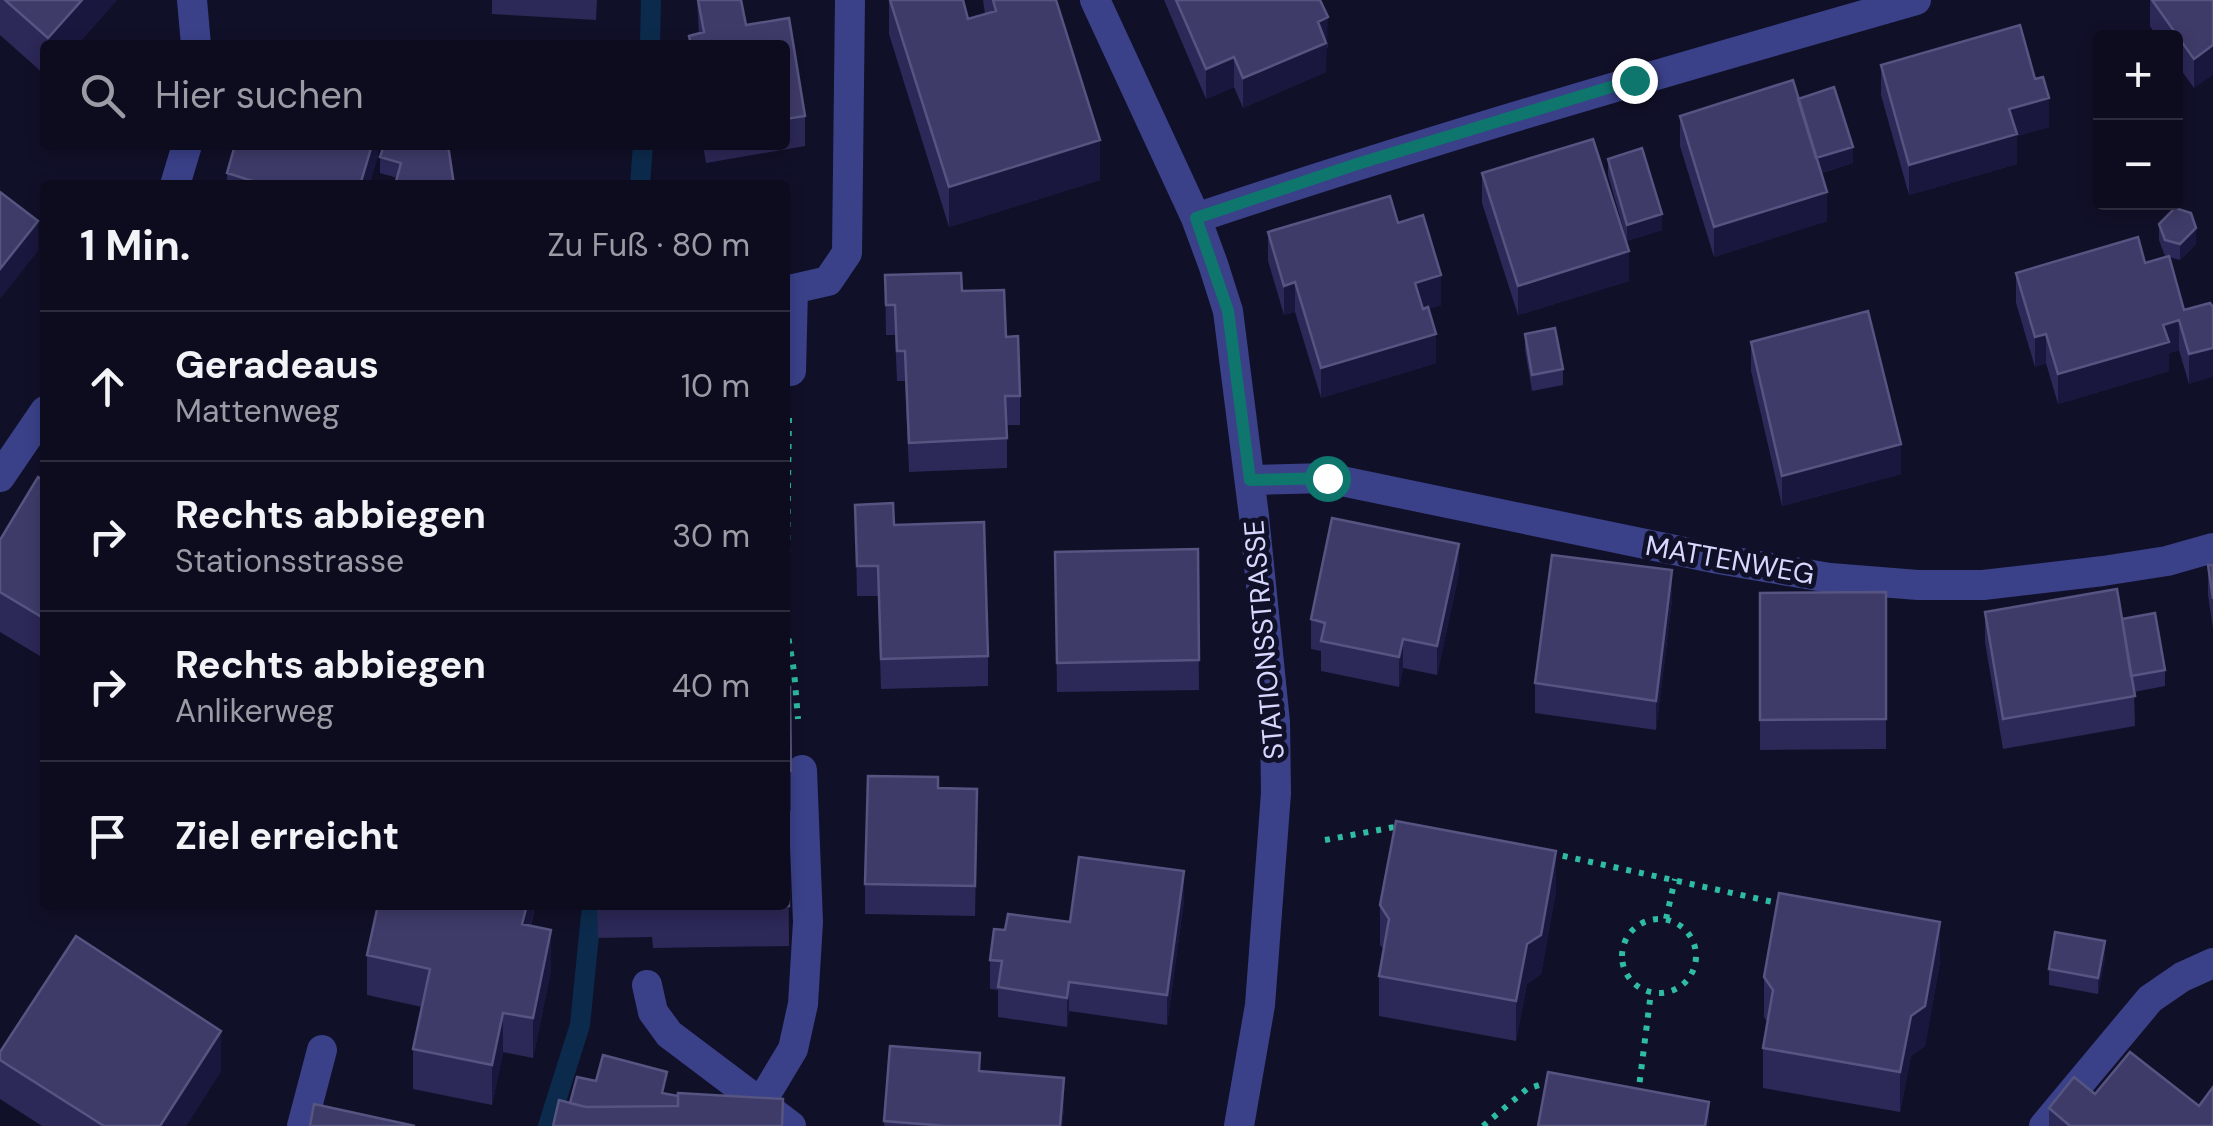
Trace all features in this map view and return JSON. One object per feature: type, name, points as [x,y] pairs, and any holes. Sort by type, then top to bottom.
[{"type":"street","points":[[192,0],[196,40]]},
{"type":"street","points":[[791,372],[794,289],[828,281],[847,254],[850,0]]},
{"type":"street","name":"STATIONSSTRASSE","points":[[1095,0],[1196,218],[1228,311],[1250,480],[1275,722],[1274,843],[1260,1006],[1239,1126]]},
{"type":"street","points":[[1196,218],[1505,119],[1916,0]]},
{"type":"street","points":[[176,180],[185,150]]},
{"type":"street","points":[[0,477],[40,417]]},
{"type":"street","name":"MATTENWEG","points":[[1250,480],[1327,478],[1718,560],[1830,578],[1918,585],[1984,585],[2103,571],[2167,561],[2213,548]]},
{"type":"street","points":[[760,1104],[794,1049],[803,1004],[808,922],[802,770]]},
{"type":"street","points":[[2044,1126],[2150,998],[2213,963]]},
{"type":"street","points":[[647,985],[653,1012],[669,1034],[791,1126]]},
{"type":"street","points":[[302,1126],[322,1050]]},
{"type":"path","points":[[790,422],[791,372]]},
{"type":"path","points":[[790,648],[802,770]]},
{"type":"path","points":[[1274,843],[1327,840],[1396,826],[1413,827]]},
{"type":"path","points":[[1546,852],[1799,908]]},
{"type":"path","points":[[1666,920],[1674,879]]},
{"type":"path","points":[[1666,920],[1682,926],[1693,940],[1693,972],[1668,993],[1651,992],[1636,985],[1625,972],[1625,940],[1636,926],[1666,920]]},
{"type":"path","points":[[1620,1093],[1638,1096],[1651,992]]},
{"type":"path","points":[[1483,1126],[1527,1089],[1551,1081],[1568,1084]]},
{"type":"building","points":[[5,0],[82,0],[48,38]]},
{"type":"building","points":[[698,0],[741,0],[746,25],[789,18],[805,116],[790,118],[790,40],[690,40],[689,36],[704,32]]},
{"type":"building","points":[[890,0],[963,0],[968,19],[996,11],[993,0],[1056,0],[1100,140],[949,187]]},
{"type":"building","points":[[1176,0],[1320,0],[1328,17],[1318,22],[1326,43],[1243,78],[1234,57],[1206,69]]},
{"type":"building","points":[[2152,0],[2213,0],[2213,45],[2194,59],[2183,44],[2183,30],[2173,30]]},
{"type":"building","points":[[2020,25],[2035,79],[2043,77],[2049,98],[2009,109],[2017,134],[1909,165],[1881,65]]},
{"type":"building","points":[[1793,80],[1827,192],[1714,227],[1680,116]]},
{"type":"building","points":[[1834,87],[1853,147],[1816,158],[1798,99]]},
{"type":"building","points":[[1593,139],[1629,251],[1518,286],[1482,173]]},
{"type":"building","points":[[1642,148],[1662,214],[1627,225],[1608,159]]},
{"type":"building","points":[[234,150],[370,150],[362,180],[249,180],[227,173]]},
{"type":"building","points":[[382,150],[449,150],[453,180],[396,180],[401,163],[380,157]]},
{"type":"building","points":[[0,192],[38,221],[0,269]]},
{"type":"building","points":[[1390,196],[1398,223],[1423,215],[1441,275],[1415,283],[1436,334],[1321,368],[1295,282],[1284,286],[1268,232]]},
{"type":"building","points":[[2173,210],[2181,210],[2191,213],[2196,228],[2180,244],[2165,240],[2159,224]]},
{"type":"building","points":[[2138,237],[2145,263],[2169,256],[2184,310],[2210,303],[2213,307],[2213,348],[2189,354],[2179,320],[2163,325],[2169,342],[2058,374],[2046,334],[2035,337],[2016,273]]},
{"type":"building","points":[[961,273],[962,291],[1004,290],[1006,337],[1018,336],[1020,396],[1005,396],[1007,438],[909,443],[905,351],[897,351],[895,305],[886,305],[885,275]]},
{"type":"building","points":[[1868,311],[1901,444],[1782,476],[1751,342]]},
{"type":"building","points":[[1555,328],[1563,369],[1532,375],[1525,334]]},
{"type":"building","points":[[38,477],[40,616],[0,592],[0,540]]},
{"type":"building","points":[[893,503],[894,525],[984,522],[988,656],[881,659],[878,566],[857,566],[855,505]]},
{"type":"building","points":[[1332,518],[1459,544],[1437,646],[1403,639],[1399,657],[1321,641],[1325,623],[1311,619]]},
{"type":"building","points":[[1198,549],[1199,660],[1057,663],[1055,552]]},
{"type":"building","points":[[1552,555],[1672,570],[1656,701],[1535,683]]},
{"type":"building","points":[[2208,565],[2213,565],[2213,599]]},
{"type":"building","points":[[2117,589],[2135,696],[2003,719],[1985,612]]},
{"type":"building","points":[[1886,592],[1886,719],[1760,720],[1760,593]]},
{"type":"building","points":[[2155,613],[2165,670],[2131,676],[2122,619]]},
{"type":"building","points":[[868,776],[938,777],[938,788],[977,789],[975,886],[865,884]]},
{"type":"building","points":[[1396,821],[1556,851],[1541,935],[1527,944],[1516,1001],[1379,976],[1389,919],[1380,905]]},
{"type":"building","points":[[1079,857],[1184,871],[1167,995],[1069,982],[1067,998],[998,987],[1002,961],[990,960],[994,929],[1005,930],[1008,914],[1070,922]]},
{"type":"building","points":[[1779,893],[1940,922],[1925,1006],[1911,1016],[1900,1072],[1763,1048],[1773,990],[1764,977]]},
{"type":"building","points":[[377,910],[526,910],[522,924],[551,930],[533,1018],[503,1013],[492,1065],[413,1049],[430,969],[367,955]]},
{"type":"building","points":[[2055,932],[2105,941],[2098,978],[2049,969]]},
{"type":"building","points":[[76,936],[221,1031],[160,1126],[104,1126],[0,1060],[0,1052]]},
{"type":"building","points":[[890,1046],[980,1053],[979,1071],[1064,1078],[1060,1126],[946,1126],[884,1121]]},
{"type":"building","points":[[2130,1052],[2199,1106],[2213,1087],[2213,1126],[2070,1126],[2049,1108],[2074,1077],[2095,1094]]},
{"type":"building","points":[[603,1055],[667,1072],[662,1093],[678,1096],[678,1106],[586,1107],[570,1103],[577,1077],[596,1081]]},
{"type":"building","points":[[1548,1072],[1709,1102],[1705,1126],[1538,1126]]},
{"type":"building","points":[[678,1093],[783,1099],[782,1126],[553,1126],[559,1100],[586,1107],[678,1106]]},
{"type":"building","points":[[314,1104],[415,1126],[310,1126]]},
{"type":"waterway","points":[[650,40],[651,0]]},
{"type":"waterway","points":[[640,180],[643,150]]},
{"type":"waterway","points":[[548,1126],[580,1025],[592,910]]},
{"type":"route","points":[[1327,478],[1250,480],[1228,311],[1196,218],[1357,164],[1634,80]]}]
